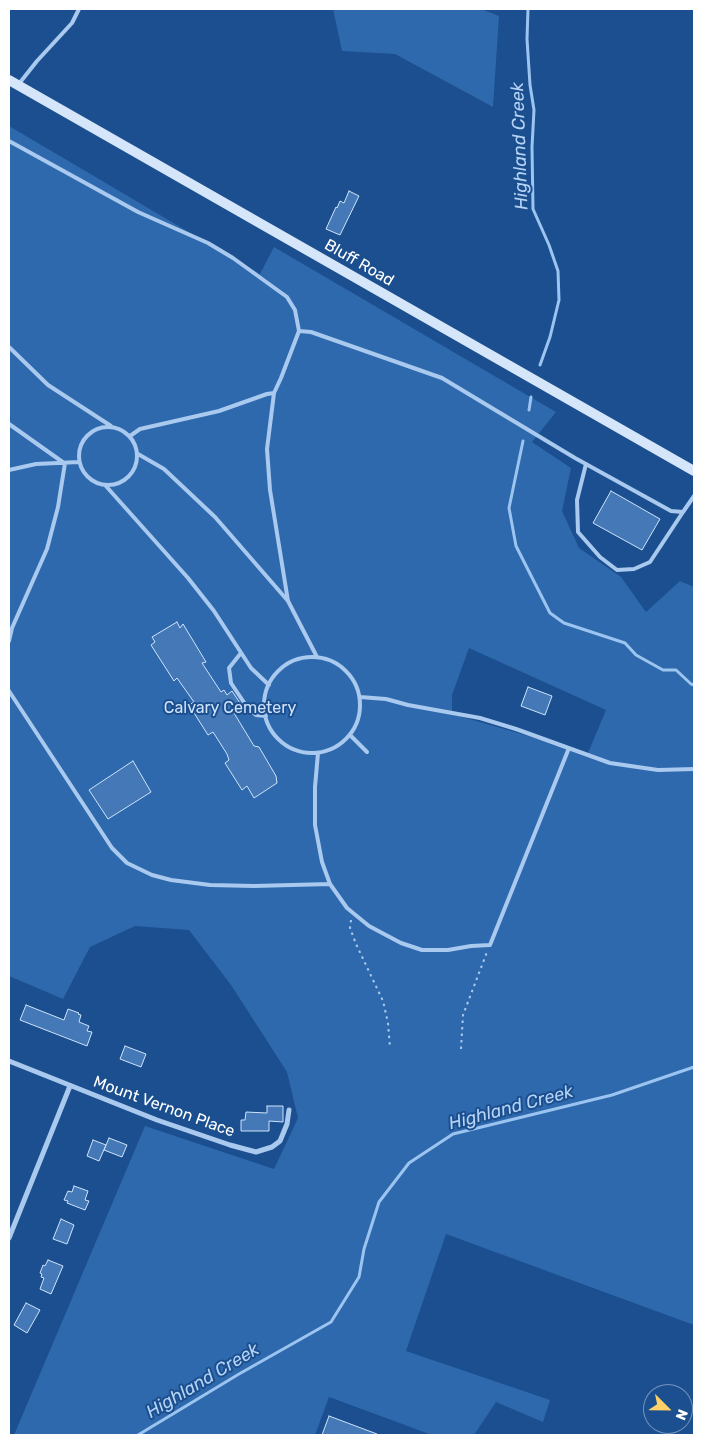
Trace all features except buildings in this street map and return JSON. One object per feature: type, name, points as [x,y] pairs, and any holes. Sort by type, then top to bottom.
[{"type":"main road","name":"Bluff Road","points":[[13,83],[694,471]]},
{"type":"street","name":"Mount Vernon Place","points":[[9,1061],[157,1120],[256,1152],[272,1147],[280,1141],[287,1124],[289,1110]]},
{"type":"street","points":[[9,1238],[70,1086]]},
{"type":"lane","points":[[13,83],[37,61],[72,23],[79,9]]},
{"type":"lane","points":[[9,141],[138,212],[208,243],[233,258],[287,297],[295,310],[299,331],[274,393],[266,449],[270,490],[288,601]]},
{"type":"lane","points":[[299,331],[311,332],[442,378],[586,464],[671,511],[683,512]]},
{"type":"lane","points":[[9,347],[48,385],[112,427],[122,430],[130,436],[138,454],[137,464],[133,472],[119,484],[105,485],[92,481],[85,475],[80,462],[80,448],[84,438],[92,431],[101,427],[112,427]]},
{"type":"lane","points":[[130,436],[140,429],[219,411],[266,394],[274,393]]},
{"type":"lane","points":[[9,424],[65,463]]},
{"type":"lane","points":[[138,454],[164,469],[215,517],[288,601],[317,657]]},
{"type":"lane","points":[[9,470],[36,464],[80,462]]},
{"type":"lane","points":[[9,641],[12,628],[47,549],[58,508],[65,463]]},
{"type":"lane","points":[[586,464],[577,500],[578,532],[600,557],[617,570],[634,569],[650,562],[694,496]]},
{"type":"lane","points":[[105,485],[188,578],[214,611],[251,668],[269,685]]},
{"type":"lane","points":[[242,653],[229,668],[231,683],[247,707],[256,715],[266,716]]},
{"type":"lane","points":[[305,657],[317,657],[332,661],[346,669],[355,682],[360,697],[359,717],[350,735],[336,747],[318,753],[304,752],[291,748],[279,740],[271,729],[266,716],[265,695],[269,685],[279,670],[294,660],[305,657]]},
{"type":"lane","points":[[9,691],[112,848],[127,863],[152,875],[172,880],[210,884],[254,886],[330,884]]},
{"type":"lane","points":[[360,697],[386,699],[408,705],[480,718],[610,763],[658,770],[694,769]]},
{"type":"lane","points":[[350,735],[367,752]]},
{"type":"lane","points":[[318,753],[315,786],[315,825],[322,862],[330,884],[347,908],[370,926],[402,944],[422,950],[448,950],[490,945],[569,748]]},
{"type":"path","points":[[356,915],[351,920],[350,928],[383,1001],[388,1023],[390,1048]]},
{"type":"path","points":[[461,1049],[463,1015],[490,945]]},
{"type":"green space","points":[[333,9],[481,9],[499,16],[493,107],[395,54],[342,51]]},
{"type":"green space","name":"Calvary Cemetery","points":[[9,126],[260,274],[274,247],[556,412],[532,442],[571,468],[562,511],[579,548],[621,577],[646,612],[680,581],[694,587],[694,1325],[446,1234],[406,1351],[550,1400],[543,1422],[496,1402],[474,1435],[432,1435],[329,1397],[315,1435],[14,1435],[145,1126],[274,1169],[298,1118],[287,1072],[231,985],[189,930],[135,926],[90,947],[63,999],[9,976]],"holes":[[[469,648],[606,710],[588,753],[452,714],[452,695]]]},
{"type":"waterway","name":"Highland Creek","points":[[528,9],[527,39],[530,85],[534,110],[532,147],[533,209],[558,271],[559,300],[550,337],[540,365]]},
{"type":"waterway","name":"Highland Creek","points":[[529,410],[531,397]]},
{"type":"waterway","name":"Highland Creek","points":[[523,441],[509,508],[516,546],[550,613],[564,623],[625,643],[636,655],[663,670],[676,670],[694,685]]},
{"type":"waterway","name":"Highland Creek","points":[[138,1435],[239,1374],[331,1322],[359,1277],[364,1249],[379,1202],[409,1163],[453,1134],[612,1095],[694,1067]]}]
